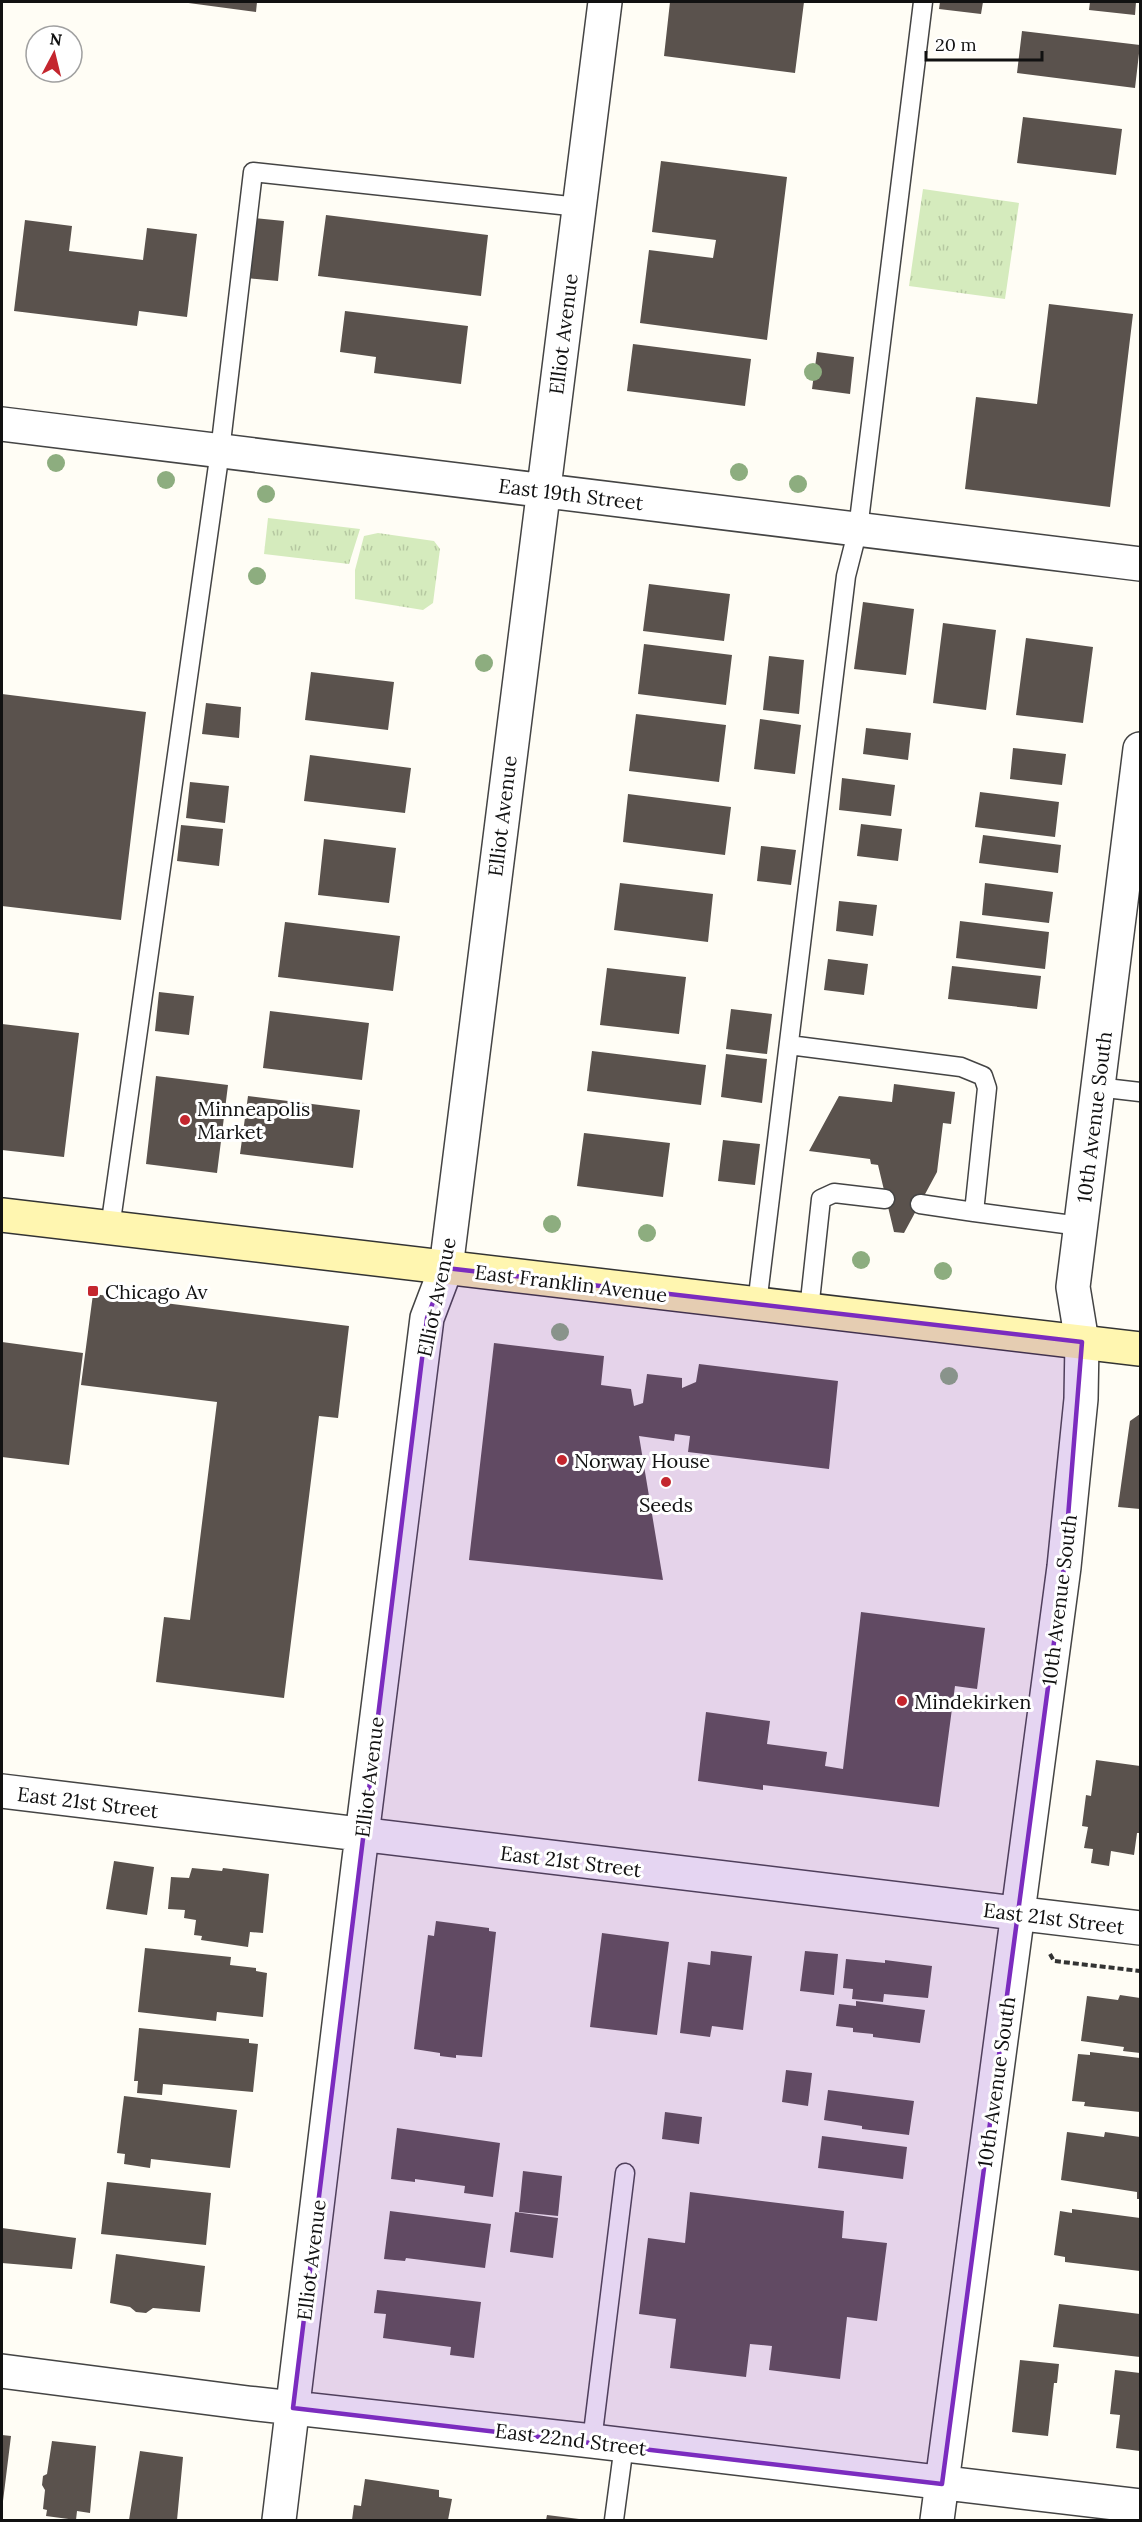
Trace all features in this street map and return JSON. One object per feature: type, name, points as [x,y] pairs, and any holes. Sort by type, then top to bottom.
[{"type":"main road","name":"East Franklin Avenue","points":[[2,1215],[1140,1348]]},
{"type":"street","name":"Elliot Avenue","points":[[279,2520],[427,1318],[446,1268],[605,2]]},
{"type":"street","name":"East 19th Street","points":[[2,424],[1140,564]]},
{"type":"street","name":"10th Avenue South","points":[[937,2520],[1064,1566],[1081,1399],[1082,1342],[1073,1287],[1140,749]]},
{"type":"street","name":"East 21st Street","points":[[2,1791],[1140,1928]]},
{"type":"street","name":"East 22nd Street","points":[[2,2371],[293,2408],[1140,2506]]},
{"type":"lane","points":[[757,1304],[846,576],[858,529],[923,2]]},
{"type":"lane","points":[[110,1228],[220,451],[253,172],[579,207]]},
{"type":"lane","points":[[789,1045],[961,1067],[983,1076],[987,1088],[974,1212]]},
{"type":"lane","points":[[1097,1087],[1140,1092]]},
{"type":"lane","points":[[809,1310],[820,1199],[834,1193],[885,1199]]},
{"type":"lane","points":[[920,1204],[1080,1226]]},
{"type":"lane","points":[[592,2441],[625,2173]]},
{"type":"lane","points":[[614,2520],[624,2445]]},
{"type":"path","points":[[1048,1952],[1054,1961],[1140,1971]]},
{"type":"highlighted area","points":[[446,1268],[1082,1342],[1064,1567],[942,2484],[293,2408],[427,1318]]},
{"type":"green space","points":[[923,189],[1019,203],[1005,299],[909,286]]},
{"type":"green space","points":[[268,518],[360,529],[349,564],[264,554]]},
{"type":"green space","points":[[378,533],[434,541],[440,549],[433,603],[423,610],[355,599],[355,570],[364,536]]},
{"type":"building","points":[[181,2],[257,2],[256,12]]},
{"type":"building","points":[[670,2],[804,2],[795,73],[664,56]]},
{"type":"building","points":[[940,2],[983,2],[981,14],[939,9]]},
{"type":"building","points":[[1090,2],[1136,2],[1135,15],[1089,10]]},
{"type":"building","points":[[1022,31],[1140,45],[1135,88],[1017,73]]},
{"type":"building","points":[[1023,117],[1122,129],[1116,175],[1017,163]]},
{"type":"building","points":[[661,161],[787,177],[767,340],[640,323],[649,250],[713,258],[716,240],[652,232]]},
{"type":"building","points":[[326,215],[488,235],[481,296],[318,276]]},
{"type":"building","points":[[253,218],[284,221],[278,281],[246,278]]},
{"type":"building","points":[[25,220],[72,226],[69,251],[143,260],[147,228],[197,234],[187,317],[139,311],[137,326],[14,311]]},
{"type":"building","points":[[1049,304],[1133,314],[1110,507],[965,489],[976,397],[1037,404]]},
{"type":"building","points":[[345,311],[468,326],[461,384],[374,373],[376,357],[340,352]]},
{"type":"building","points":[[633,344],[751,359],[745,406],[627,391]]},
{"type":"building","points":[[817,352],[854,357],[850,394],[812,389]]},
{"type":"building","points":[[649,584],[730,594],[724,641],[643,631]]},
{"type":"building","points":[[863,602],[914,609],[906,675],[854,669]]},
{"type":"building","points":[[943,623],[996,630],[986,710],[933,703]]},
{"type":"building","points":[[1026,638],[1093,647],[1083,723],[1016,715]]},
{"type":"building","points":[[644,644],[732,655],[726,705],[638,694]]},
{"type":"building","points":[[769,656],[804,660],[799,714],[763,710]]},
{"type":"building","points":[[311,672],[394,682],[388,730],[305,720]]},
{"type":"building","points":[[2,694],[146,712],[121,920],[2,906]]},
{"type":"building","points":[[206,703],[241,707],[239,738],[202,734]]},
{"type":"building","points":[[636,714],[726,725],[719,782],[629,771]]},
{"type":"building","points":[[760,719],[801,725],[795,774],[754,769]]},
{"type":"building","points":[[866,728],[911,733],[908,760],[863,754]]},
{"type":"building","points":[[1013,748],[1066,754],[1062,785],[1010,779]]},
{"type":"building","points":[[310,755],[411,768],[405,813],[304,801]]},
{"type":"building","points":[[842,778],[895,785],[891,816],[839,810]]},
{"type":"building","points":[[190,782],[229,786],[225,823],[186,818]]},
{"type":"building","points":[[980,792],[1059,802],[1055,837],[975,827]]},
{"type":"building","points":[[628,794],[731,807],[725,855],[623,842]]},
{"type":"building","points":[[861,824],[902,829],[898,861],[857,856]]},
{"type":"building","points":[[181,825],[223,829],[219,866],[177,861]]},
{"type":"building","points":[[983,835],[1061,845],[1058,873],[979,863]]},
{"type":"building","points":[[324,839],[396,848],[389,903],[318,895]]},
{"type":"building","points":[[761,846],[796,850],[791,885],[757,881]]},
{"type":"building","points":[[620,883],[713,894],[708,942],[614,930]]},
{"type":"building","points":[[985,883],[1053,892],[1049,923],[982,915]]},
{"type":"building","points":[[839,901],[877,905],[873,936],[836,931]]},
{"type":"building","points":[[960,921],[1049,932],[1045,969],[956,958]]},
{"type":"building","points":[[285,922],[400,936],[393,991],[278,977]]},
{"type":"building","points":[[828,959],[868,964],[864,995],[824,990]]},
{"type":"building","points":[[952,966],[1041,976],[1037,1009],[948,999]]},
{"type":"building","points":[[607,968],[686,977],[679,1034],[600,1025]]},
{"type":"building","points":[[159,992],[194,996],[189,1035],[155,1031]]},
{"type":"building","points":[[731,1009],[772,1014],[767,1054],[726,1049]]},
{"type":"building","points":[[270,1011],[369,1023],[362,1080],[263,1068]]},
{"type":"building","points":[[2,1024],[79,1033],[64,1157],[2,1150]]},
{"type":"building","points":[[592,1051],[706,1065],[701,1105],[587,1091]]},
{"type":"building","points":[[726,1054],[767,1059],[762,1103],[721,1097]]},
{"type":"building","points":[[156,1076],[228,1085],[217,1173],[146,1164]]},
{"type":"building","points":[[894,1084],[955,1092],[951,1124],[943,1123],[937,1172],[904,1233],[894,1232],[878,1165],[871,1164],[870,1159],[809,1151],[839,1096],[892,1102]]},
{"type":"building","points":[[248,1096],[360,1110],[353,1168],[240,1154]]},
{"type":"building","points":[[584,1133],[670,1143],[663,1197],[577,1186]]},
{"type":"building","points":[[723,1140],[760,1144],[755,1185],[718,1181]]},
{"type":"building","points":[[93,1294],[349,1326],[338,1418],[319,1416],[284,1698],[156,1682],[164,1617],[190,1620],[217,1402],[81,1385]]},
{"type":"building","points":[[2,1342],[83,1353],[69,1465],[2,1457]]},
{"type":"building","name":"Norway House","points":[[494,1343],[604,1356],[601,1385],[631,1389],[634,1406],[643,1403],[647,1374],[682,1378],[682,1388],[696,1382],[699,1364],[838,1381],[829,1469],[688,1452],[690,1436],[675,1434],[674,1441],[639,1436],[663,1580],[469,1560]]},
{"type":"building","points":[[1140,1414],[1140,1509],[1118,1507],[1130,1421]]},
{"type":"building","name":"Mindekirken","points":[[861,1612],[985,1628],[977,1689],[955,1686],[939,1807],[763,1785],[763,1790],[698,1781],[706,1712],[770,1721],[767,1744],[827,1752],[825,1766],[843,1769]]},
{"type":"building","points":[[1096,1760],[1140,1766],[1140,1833],[1137,1833],[1134,1855],[1111,1851],[1109,1866],[1091,1863],[1093,1849],[1084,1848],[1088,1827],[1082,1826],[1086,1795],[1091,1796]]},
{"type":"building","points":[[114,1861],[154,1867],[147,1915],[106,1909]]},
{"type":"building","points":[[192,1868],[222,1871],[223,1868],[269,1874],[263,1933],[250,1932],[248,1947],[201,1940],[202,1936],[194,1935],[196,1920],[184,1918],[185,1910],[168,1909],[171,1877],[189,1878]]},
{"type":"building","points":[[436,1921],[489,1928],[489,1931],[496,1932],[482,2057],[456,2055],[456,2058],[414,2049],[428,1935],[434,1936]]},
{"type":"building","points":[[602,1933],[669,1942],[657,2035],[590,2027]]},
{"type":"building","points":[[145,1948],[231,1957],[230,1965],[256,1968],[256,1971],[267,1973],[263,2017],[217,2012],[216,2021],[138,2012]]},
{"type":"building","points":[[711,1951],[752,1956],[743,2030],[712,2026],[710,2037],[680,2033],[688,1962],[710,1965]]},
{"type":"building","points":[[805,1951],[838,1954],[834,1995],[800,1991]]},
{"type":"building","points":[[846,1959],[885,1963],[885,1960],[932,1966],[928,1998],[884,1994],[883,2002],[852,1999],[853,1989],[843,1988]]},
{"type":"building","points":[[1120,1995],[1140,1998],[1140,2053],[1123,2051],[1124,2047],[1081,2041],[1087,1996],[1118,2000]]},
{"type":"building","points":[[856,2001],[925,2010],[920,2043],[873,2037],[873,2034],[853,2032],[853,2028],[836,2026],[839,2004],[856,2006]]},
{"type":"building","points":[[139,2028],[249,2039],[249,2043],[258,2044],[253,2092],[163,2084],[162,2095],[137,2093],[138,2081],[134,2081]]},
{"type":"building","points":[[1090,2052],[1140,2058],[1140,2112],[1084,2106],[1085,2102],[1072,2101],[1078,2054],[1090,2055]]},
{"type":"building","points":[[786,2070],[812,2073],[808,2106],[782,2102]]},
{"type":"building","points":[[828,2090],[914,2101],[909,2135],[862,2129],[862,2126],[824,2120]]},
{"type":"building","points":[[124,2096],[237,2110],[230,2168],[151,2159],[150,2168],[124,2164],[125,2154],[117,2153]]},
{"type":"building","points":[[665,2112],[702,2117],[699,2144],[662,2139]]},
{"type":"building","points":[[397,2128],[500,2143],[493,2197],[464,2193],[465,2186],[415,2179],[415,2182],[391,2179]]},
{"type":"building","points":[[1067,2132],[1104,2137],[1105,2132],[1140,2137],[1140,2199],[1137,2199],[1137,2192],[1061,2180]]},
{"type":"building","points":[[822,2136],[907,2147],[903,2179],[818,2168]]},
{"type":"building","points":[[523,2171],[562,2176],[558,2216],[519,2212]]},
{"type":"building","points":[[107,2182],[211,2193],[206,2245],[101,2234]]},
{"type":"building","points":[[690,2192],[844,2211],[842,2238],[887,2243],[877,2321],[847,2317],[840,2379],[769,2370],[772,2346],[750,2344],[746,2377],[670,2368],[676,2319],[639,2314],[648,2238],[685,2243]]},
{"type":"building","points":[[1072,2209],[1140,2218],[1140,2271],[1065,2262],[1065,2257],[1054,2255],[1060,2211],[1072,2213]]},
{"type":"building","points":[[390,2211],[491,2224],[485,2268],[406,2258],[405,2261],[384,2259]]},
{"type":"building","points":[[515,2212],[558,2218],[553,2258],[510,2252]]},
{"type":"building","points":[[2,2228],[76,2238],[72,2269],[2,2263]]},
{"type":"building","points":[[116,2254],[205,2266],[200,2312],[153,2308],[146,2313],[136,2312],[130,2307],[110,2303]]},
{"type":"building","points":[[377,2290],[481,2302],[474,2358],[450,2355],[451,2347],[383,2338],[386,2314],[374,2313]]},
{"type":"building","points":[[1059,2304],[1140,2314],[1140,2357],[1053,2347]]},
{"type":"building","points":[[1020,2360],[1059,2364],[1057,2383],[1054,2383],[1048,2436],[1012,2432]]},
{"type":"building","points":[[1115,2370],[1140,2373],[1140,2451],[1116,2448],[1120,2415],[1110,2414]]},
{"type":"building","points":[[2,2435],[11,2436],[3,2501],[2,2501]]},
{"type":"building","points":[[52,2441],[96,2446],[90,2513],[77,2511],[76,2520],[46,2516],[47,2510],[43,2509],[45,2490],[42,2485],[43,2476],[47,2474]]},
{"type":"building","points":[[140,2451],[183,2457],[177,2520],[129,2520]]},
{"type":"building","points":[[365,2479],[439,2490],[439,2497],[452,2499],[448,2520],[352,2520],[354,2505],[361,2506]]},
{"type":"building","points":[[547,2515],[579,2519],[579,2520],[546,2520]]},
{"type":"place","name":"Minneapolis Market","points":[[185,1120]]},
{"type":"place","name":"Chicago Av","points":[[93,1291]]},
{"type":"place","name":"Norway House","points":[[562,1460]]},
{"type":"place","name":"Seeds","points":[[666,1482]]},
{"type":"place","name":"Mindekirken","points":[[902,1701]]}]
